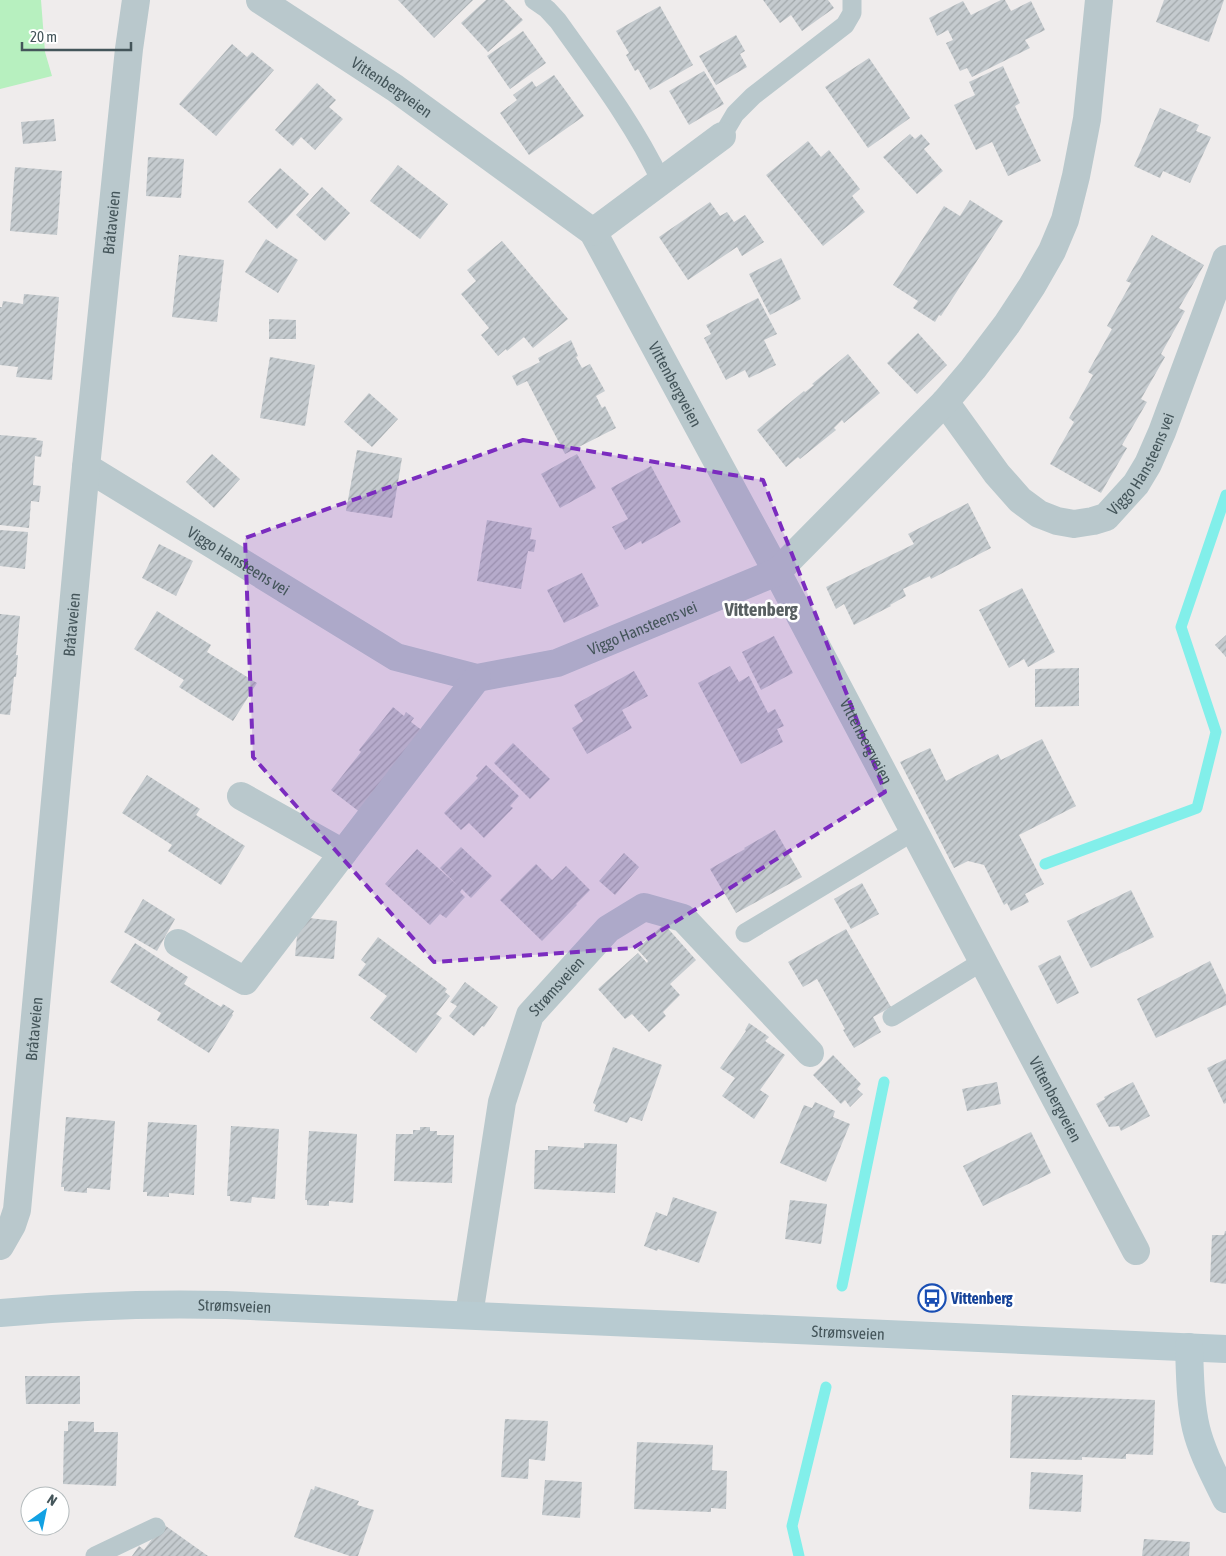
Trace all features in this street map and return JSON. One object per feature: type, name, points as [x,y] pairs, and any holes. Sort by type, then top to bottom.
[{"type":"main road","name":"Strømsveien","points":[[0,1313],[79,1307],[174,1304],[470,1315],[1226,1349]]},
{"type":"main road","points":[[1189,1347],[1190,1382],[1196,1429],[1203,1450],[1226,1499]]},
{"type":"street","name":"Bråtaveien","points":[[0,1246],[12,1225],[17,1210],[86,467],[125,87],[136,0]]},
{"type":"street","name":"Vittenbergveien","points":[[260,0],[395,88],[593,232],[777,572],[1136,1251]]},
{"type":"street","name":"Viggo Hansteens vei","points":[[86,467],[396,657],[478,678],[556,663],[777,572],[945,402],[974,369],[1007,324],[1052,251],[1065,220],[1087,119],[1099,0]]},
{"type":"street","points":[[593,232],[722,136]]},
{"type":"street","name":"Viggo Hansteens vei","points":[[945,402],[997,474],[1020,500],[1039,514],[1057,521],[1074,524],[1106,517],[1136,484],[1148,464],[1162,432],[1226,259]]},
{"type":"street","points":[[178,942],[245,981],[478,678]]},
{"type":"street","points":[[242,796],[343,853]]},
{"type":"street","name":"Strømsveien","points":[[470,1315],[502,1102],[530,1015],[608,929],[644,907],[683,918],[810,1054]]},
{"type":"lane","points":[[722,136],[735,114],[753,96],[845,25],[852,13],[852,0]]},
{"type":"lane","points":[[547,3],[636,132],[661,181]]},
{"type":"lane","points":[[745,933],[914,831]]},
{"type":"lane","points":[[892,1017],[983,961]]},
{"type":"lane","points":[[96,1556],[156,1527]]},
{"type":"highlighted area","points":[[523,440],[763,480],[885,792],[633,948],[434,962],[253,757],[245,538]]},
{"type":"green space","points":[[0,0],[41,0],[45,52],[52,76],[0,89]]},
{"type":"building","points":[[398,0],[473,0],[434,38]]},
{"type":"building","points":[[486,0],[504,0],[523,20],[488,52],[461,23]]},
{"type":"building","points":[[763,0],[828,0],[834,8],[802,31],[791,15],[780,23]]},
{"type":"building","points":[[1001,0],[1005,0],[1011,11],[1031,1],[1045,30],[1025,40],[1030,48],[972,77],[967,68],[960,71],[946,43],[953,40],[948,30],[937,36],[929,18],[963,1],[971,15]]},
{"type":"building","points":[[1164,0],[1224,0],[1209,42],[1156,22]]},
{"type":"building","points":[[660,6],[693,65],[650,90],[638,69],[635,71],[626,55],[629,53],[616,31]]},
{"type":"building","points":[[523,31],[546,63],[510,89],[487,56]]},
{"type":"building","points":[[736,35],[745,51],[740,54],[747,67],[716,85],[699,56]]},
{"type":"building","points":[[232,44],[247,57],[252,52],[274,70],[216,136],[179,104]]},
{"type":"building","points":[[869,58],[910,118],[868,148],[825,87]]},
{"type":"building","points":[[1003,66],[1020,103],[1015,106],[1041,161],[1008,176],[992,142],[976,150],[954,105],[975,95],[969,82]]},
{"type":"building","points":[[704,71],[724,104],[689,125],[669,91]]},
{"type":"building","points":[[554,75],[584,116],[529,155],[500,113],[517,100],[513,95],[532,81],[536,87]]},
{"type":"building","points":[[317,83],[336,100],[329,107],[343,119],[315,150],[301,137],[293,146],[275,130]]},
{"type":"building","points":[[1160,108],[1199,125],[1196,131],[1211,137],[1190,183],[1163,171],[1160,178],[1134,166]]},
{"type":"building","points":[[54,119],[56,141],[23,144],[21,122]]},
{"type":"building","points":[[910,134],[915,139],[921,134],[930,144],[924,149],[943,171],[917,194],[883,157]]},
{"type":"building","points":[[808,141],[821,157],[829,150],[860,189],[852,196],[865,212],[823,246],[766,175]]},
{"type":"building","points":[[148,157],[184,159],[181,198],[146,196]]},
{"type":"building","points":[[398,165],[448,204],[420,239],[370,201]]},
{"type":"building","points":[[15,167],[62,171],[57,235],[10,231]]},
{"type":"building","points":[[280,168],[309,194],[277,229],[248,202]]},
{"type":"building","points":[[322,187],[350,213],[325,241],[296,215]]},
{"type":"building","points":[[970,200],[1003,221],[941,316],[939,315],[935,322],[913,308],[918,301],[893,285],[944,206],[960,216]]},
{"type":"building","points":[[710,202],[720,216],[727,212],[734,222],[745,215],[764,242],[742,256],[737,247],[688,280],[659,237]]},
{"type":"building","points":[[1152,235],[1204,265],[1179,308],[1185,311],[1161,354],[1165,357],[1141,399],[1147,402],[1122,445],[1127,448],[1101,493],[1050,464],[1074,422],[1069,418],[1093,375],[1088,372],[1112,329],[1107,326],[1131,283],[1126,281]]},
{"type":"building","points":[[266,239],[298,260],[278,293],[245,272]]},
{"type":"building","points":[[502,241],[568,319],[533,348],[524,337],[498,356],[481,335],[489,328],[461,294],[476,281],[467,270]]},
{"type":"building","points":[[179,255],[224,260],[217,322],[172,317]]},
{"type":"building","points":[[781,258],[801,299],[770,315],[749,274]]},
{"type":"building","points":[[24,294],[59,297],[52,380],[16,377],[18,367],[0,365],[0,307],[2,307],[3,301],[23,304]]},
{"type":"building","points":[[758,298],[777,334],[764,340],[776,365],[749,378],[745,370],[726,380],[704,338],[711,334],[706,325]]},
{"type":"building","points":[[269,319],[296,320],[296,339],[269,339]]},
{"type":"building","points":[[918,333],[947,365],[917,394],[887,363]]},
{"type":"building","points":[[571,340],[578,356],[576,357],[582,368],[590,364],[605,391],[596,396],[602,408],[605,406],[616,428],[565,454],[527,381],[517,386],[512,376],[540,362],[538,358]]},
{"type":"building","points":[[848,354],[880,393],[844,423],[842,420],[834,428],[836,430],[800,459],[798,457],[786,467],[757,430],[814,385],[812,384]]},
{"type":"building","points":[[270,357],[315,365],[305,426],[260,418]]},
{"type":"building","points":[[369,393],[398,419],[372,447],[344,422]]},
{"type":"building","points":[[0,435],[37,438],[36,440],[43,441],[41,457],[35,456],[33,485],[41,486],[39,502],[31,501],[29,528],[0,525]]},
{"type":"building","points":[[357,450],[402,458],[392,518],[346,511]]},
{"type":"building","points":[[212,454],[240,479],[214,508],[186,482]]},
{"type":"building","points":[[577,454],[596,488],[560,508],[541,474]]},
{"type":"building","points":[[651,466],[681,522],[642,544],[641,541],[625,550],[612,527],[628,519],[611,488]]},
{"type":"building","points":[[968,503],[991,548],[931,579],[930,576],[903,589],[906,596],[854,625],[844,604],[836,609],[826,587],[914,544],[908,534]]},
{"type":"building","points":[[487,520],[532,528],[530,539],[536,540],[534,552],[528,551],[521,589],[477,581]]},
{"type":"building","points":[[0,530],[28,532],[25,569],[0,566]]},
{"type":"building","points":[[159,544],[193,561],[176,596],[142,578]]},
{"type":"building","points":[[582,573],[599,606],[564,623],[547,590]]},
{"type":"building","points":[[1022,588],[1055,652],[1028,667],[1024,659],[1009,668],[979,610]]},
{"type":"building","points":[[157,611],[211,645],[207,652],[257,683],[233,721],[179,687],[184,680],[134,649]]},
{"type":"building","points":[[0,614],[20,616],[16,677],[14,677],[10,715],[0,714]]},
{"type":"building","points":[[1226,635],[1226,657],[1215,645]]},
{"type":"building","points":[[774,636],[793,673],[761,690],[742,652]]},
{"type":"building","points":[[730,666],[739,682],[749,676],[768,713],[775,709],[784,726],[777,729],[783,742],[741,764],[698,683]]},
{"type":"building","points":[[1079,668],[1079,706],[1035,707],[1035,669]]},
{"type":"building","points":[[634,671],[648,696],[622,710],[632,728],[587,754],[572,728],[583,721],[574,705]]},
{"type":"building","points":[[393,707],[404,716],[406,712],[414,718],[411,722],[423,731],[361,813],[331,790],[361,752],[359,750]]},
{"type":"building","points":[[1042,739],[1076,806],[1019,835],[1044,884],[1025,894],[1029,902],[1011,911],[1007,903],[1004,905],[984,865],[968,861],[954,868],[900,762],[930,748],[946,781],[998,754],[1001,760]]},
{"type":"building","points":[[513,743],[550,779],[530,799],[494,763]]},
{"type":"building","points":[[486,765],[519,796],[510,806],[513,808],[484,838],[469,823],[461,830],[444,813],[478,778],[476,776]]},
{"type":"building","points":[[147,775],[200,809],[196,815],[245,846],[221,885],[168,851],[172,845],[122,813]]},
{"type":"building","points":[[775,830],[802,877],[736,913],[710,869]]},
{"type":"building","points":[[461,847],[492,876],[471,898],[462,889],[460,892],[465,897],[446,918],[440,914],[430,925],[385,884],[417,849],[457,885],[440,868]]},
{"type":"building","points":[[624,853],[639,867],[615,895],[599,881]]},
{"type":"building","points":[[536,864],[552,880],[566,866],[590,890],[542,941],[500,900]]},
{"type":"building","points":[[862,883],[879,914],[851,929],[834,899]]},
{"type":"building","points":[[1131,890],[1154,937],[1091,968],[1067,921]]},
{"type":"building","points":[[143,899],[175,919],[157,951],[124,932]]},
{"type":"building","points":[[299,917],[337,921],[334,959],[295,956]]},
{"type":"building","points":[[664,924],[696,960],[670,984],[680,995],[663,1012],[666,1016],[649,1032],[632,1014],[625,1019],[598,989],[638,953],[647,963],[648,961],[637,949]]},
{"type":"building","points":[[846,929],[891,1007],[873,1017],[881,1032],[854,1048],[817,979],[803,987],[788,962]]},
{"type":"building","points":[[378,937],[447,989],[445,992],[450,996],[436,1014],[442,1018],[416,1053],[370,1018],[387,996],[358,975],[366,964],[361,960]]},
{"type":"building","points":[[135,943],[188,977],[184,984],[221,1007],[223,1004],[234,1011],[209,1053],[157,1020],[161,1013],[110,982]]},
{"type":"building","points":[[1060,955],[1079,993],[1057,1004],[1038,966]]},
{"type":"building","points":[[1210,961],[1226,995],[1226,1005],[1156,1038],[1137,999]]},
{"type":"building","points":[[465,982],[498,1007],[484,1027],[482,1026],[474,1036],[449,1016],[457,1006],[450,1002]]},
{"type":"building","points":[[749,1023],[769,1037],[765,1041],[785,1055],[760,1090],[769,1096],[754,1119],[722,1096],[735,1078],[720,1068],[746,1031]]},
{"type":"building","points":[[613,1047],[662,1065],[642,1121],[630,1117],[627,1123],[594,1111],[596,1105],[593,1103]]},
{"type":"building","points":[[833,1055],[861,1084],[857,1089],[863,1094],[850,1107],[845,1100],[841,1104],[813,1075]]},
{"type":"building","points":[[1226,1059],[1226,1103],[1224,1104],[1207,1068]]},
{"type":"building","points":[[997,1082],[1001,1104],[967,1111],[962,1089]]},
{"type":"building","points":[[1133,1082],[1150,1116],[1121,1131],[1119,1126],[1109,1127],[1096,1104],[1105,1099],[1104,1097]]},
{"type":"building","points":[[815,1102],[835,1111],[833,1117],[850,1124],[826,1182],[780,1163],[804,1105],[812,1108]]},
{"type":"building","points":[[66,1117],[115,1121],[110,1190],[87,1188],[87,1193],[64,1191],[64,1187],[61,1187]]},
{"type":"building","points":[[148,1122],[197,1125],[194,1195],[169,1193],[169,1197],[147,1196],[147,1192],[143,1192]]},
{"type":"building","points":[[231,1126],[279,1129],[275,1199],[252,1197],[251,1203],[230,1201],[230,1196],[227,1196]]},
{"type":"building","points":[[420,1127],[430,1127],[430,1131],[437,1131],[437,1135],[454,1135],[452,1183],[394,1181],[396,1134],[413,1134],[413,1130],[420,1130]]},
{"type":"building","points":[[309,1131],[357,1134],[353,1203],[329,1201],[329,1206],[307,1205],[307,1200],[305,1200]]},
{"type":"building","points":[[1031,1132],[1051,1173],[983,1206],[963,1166]]},
{"type":"building","points":[[584,1143],[617,1144],[615,1193],[534,1189],[535,1150],[548,1150],[548,1146],[584,1148]]},
{"type":"building","points":[[673,1197],[717,1212],[699,1263],[644,1246],[656,1212],[667,1216]]},
{"type":"building","points":[[790,1200],[827,1204],[821,1244],[785,1239]]},
{"type":"building","points":[[1225,1231],[1226,1284],[1210,1282],[1212,1235],[1224,1235]]},
{"type":"building","points":[[25,1376],[80,1376],[80,1404],[26,1404]]},
{"type":"building","points":[[1012,1395],[1155,1400],[1153,1455],[1126,1454],[1126,1459],[1082,1457],[1082,1460],[1010,1458]]},
{"type":"building","points":[[505,1419],[548,1421],[545,1461],[529,1459],[528,1479],[501,1477]]},
{"type":"building","points":[[68,1421],[94,1422],[94,1432],[118,1432],[116,1486],[63,1484],[64,1431],[68,1431]]},
{"type":"building","points":[[637,1442],[713,1445],[712,1470],[727,1471],[726,1509],[711,1508],[711,1512],[634,1509]]},
{"type":"building","points":[[1031,1472],[1083,1475],[1081,1512],[1029,1509]]},
{"type":"building","points":[[545,1480],[582,1482],[580,1518],[542,1515]]},
{"type":"building","points":[[315,1486],[359,1501],[357,1505],[374,1510],[358,1556],[350,1556],[294,1537],[311,1489],[314,1490]]},
{"type":"building","points":[[163,1524],[208,1556],[132,1556],[139,1546],[144,1550]]},
{"type":"building","points":[[1144,1539],[1190,1542],[1189,1556],[1142,1556]]},
{"type":"waterway","points":[[1045,864],[1197,808],[1216,732],[1181,627],[1226,495]]},
{"type":"waterway","points":[[842,1286],[884,1082]]},
{"type":"waterway","points":[[799,1556],[792,1526],[826,1387]]},
{"type":"place","name":"Vittenberg","points":[[932,1298]]},
{"type":"district","name":"Vittenberg","points":[[761,609]]}]
